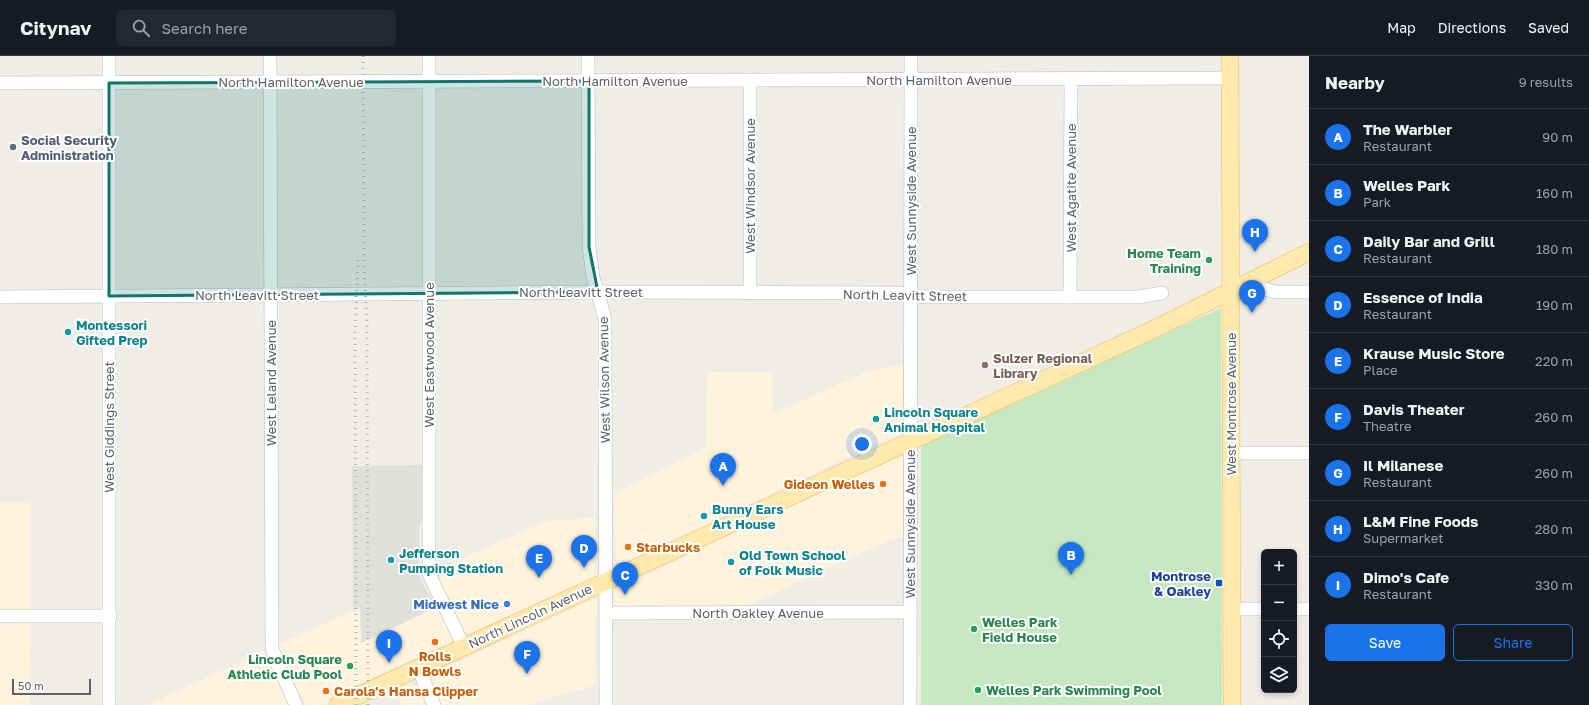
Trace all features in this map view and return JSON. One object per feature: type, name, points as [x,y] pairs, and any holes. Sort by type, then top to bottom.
[{"type":"main road","name":"West Montrose Avenue","points":[[1230,56],[1232,705]]},
{"type":"main road","name":"North Lincoln Avenue","points":[[338,705],[606,580],[910,442],[1231,292],[1309,252]]},
{"type":"street","name":"West Giddings Street","points":[[109,56],[109,702]]},
{"type":"street","name":"West Leland Avenue","points":[[270,56],[272,647],[276,661],[296,705]]},
{"type":"street","name":"West Eastwood Avenue","points":[[429,56],[429,574],[464,647]]},
{"type":"street","name":"West Wilson Avenue","points":[[588,56],[589,247],[591,270],[605,319],[606,705]]},
{"type":"street","name":"West Sunnyside Avenue","points":[[910,705],[911,56]]},
{"type":"street","name":"North Hamilton Avenue","points":[[0,83],[1230,78]]},
{"type":"street","name":"West Agatite Avenue","points":[[1070,297],[1071,79]]},
{"type":"street","name":"West Windsor Avenue","points":[[750,80],[750,293]]},
{"type":"street","points":[[1246,284],[1276,292],[1309,292]]},
{"type":"street","name":"North Leavitt Street","points":[[0,297],[598,292],[897,293],[927,297],[1139,297],[1162,293]]},
{"type":"street","points":[[1231,453],[1309,453]]},
{"type":"street","points":[[1232,609],[1261,609]]},
{"type":"street","points":[[1297,609],[1309,610]]},
{"type":"street","name":"North Oakley Avenue","points":[[606,613],[910,612]]},
{"type":"street","points":[[0,616],[110,616]]},
{"type":"street","points":[[418,668],[434,705]]},
{"type":"highlighted area","points":[[589,81],[589,247],[598,292],[109,296],[109,83]]},
{"type":"shaded area","points":[[884,367],[903,367],[903,429],[897,436],[890,437],[709,523],[708,527],[701,530],[697,528],[620,564],[616,562],[615,493],[706,447],[707,372],[772,372],[773,414],[866,372]]},
{"type":"shaded area","points":[[902,455],[903,538],[893,539],[747,606],[615,607],[614,591],[618,585],[626,581],[631,582],[693,554],[697,548],[743,526],[748,527]]},
{"type":"shaded area","points":[[422,465],[423,519],[419,527],[420,580],[437,607],[361,643],[360,608],[353,611],[352,466]]},
{"type":"shaded area","points":[[0,503],[31,503],[31,609],[0,609]]},
{"type":"shaded area","points":[[595,518],[595,579],[582,585],[577,584],[469,634],[465,633],[440,580],[441,568],[546,521]]},
{"type":"shaded area","points":[[594,600],[597,603],[598,610],[595,616],[595,685],[528,705],[441,705],[430,679],[432,674]]},
{"type":"shaded area","points":[[437,607],[452,638],[451,642],[333,695],[328,702],[323,705],[305,705],[279,649],[279,644],[360,608],[429,612]]},
{"type":"shaded area","points":[[31,623],[30,705],[0,705],[0,624]]},
{"type":"shaded area","points":[[263,651],[288,705],[148,705],[189,686]]},
{"type":"shaded area","points":[[410,684],[416,686],[425,705],[402,705],[395,691]]},
{"type":"green space","points":[[1221,308],[1222,705],[921,705],[921,446]]},
{"type":"railway","points":[[363,56],[364,264],[367,326],[368,705]]},
{"type":"railway","points":[[356,705],[355,328],[358,258]]},
{"type":"place","name":"Social Security Administration","points":[[13,147]]},
{"type":"place","name":"L&M Fine Foods","points":[[1255,252]]},
{"type":"place","name":"Home Team Training","points":[[1209,260]]},
{"type":"place","name":"Il Milanese","points":[[1252,313]]},
{"type":"place","name":"Montessori Gifted Prep","points":[[68,332]]},
{"type":"place","name":"Sulzer Regional Library","points":[[985,365]]},
{"type":"place","name":"Lincoln Square Animal Hospital","points":[[876,419]]},
{"type":"place","name":"Gideon Welles","points":[[883,484]]},
{"type":"place","name":"The Warbler","points":[[723,486]]},
{"type":"place","name":"Bunny Ears Art House","points":[[704,516]]},
{"type":"place","name":"Starbucks","points":[[628,547]]},
{"type":"place","name":"Jefferson Pumping Station","points":[[391,560]]},
{"type":"place","name":"Old Town School of Folk Music","points":[[731,562]]},
{"type":"place","name":"Essence of India","points":[[584,568]]},
{"type":"place","name":"Welles Park","points":[[1071,575]]},
{"type":"place","name":"Krause Music Store","points":[[539,578]]},
{"type":"place","name":"Montrose & Oakley","points":[[1219,583]]},
{"type":"place","name":"Daily Bar and Grill","points":[[625,595]]},
{"type":"place","name":"Midwest Nice","points":[[507,604]]},
{"type":"place","name":"Welles Park Field House","points":[[974,629]]},
{"type":"place","name":"Rolls N Bowls","points":[[435,642]]},
{"type":"place","name":"Dimo's Cafe","points":[[389,663]]},
{"type":"place","name":"Lincoln Square Athletic Club Pool","points":[[350,666]]},
{"type":"place","name":"Davis Theater","points":[[527,674]]},
{"type":"place","name":"Welles Park Swimming Pool","points":[[978,690]]},
{"type":"place","name":"Carola's Hansa Clipper","points":[[326,691]]}]
